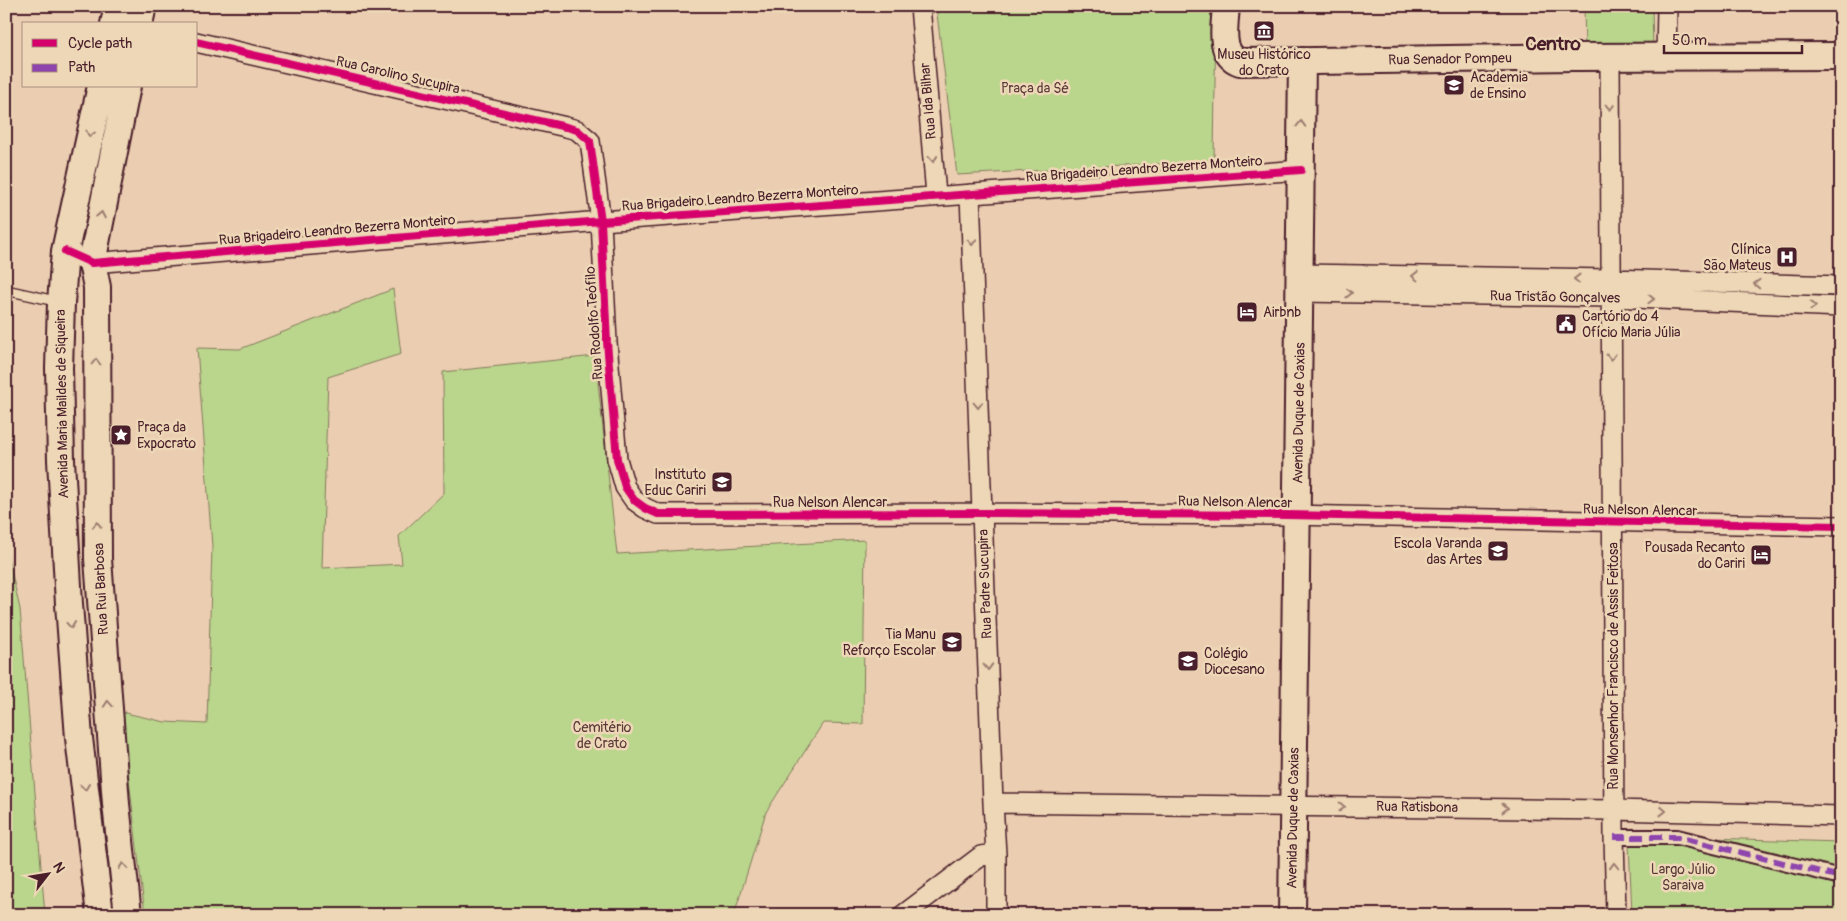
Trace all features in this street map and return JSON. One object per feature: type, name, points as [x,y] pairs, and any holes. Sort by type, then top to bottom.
[{"type":"main road","points":[[122,16],[143,6]]},
{"type":"main road","name":"Rua Senador Pompeu","points":[[1226,6],[1224,33],[1226,49],[1230,57],[1240,62],[1841,56]]},
{"type":"main road","name":"Avenida Duque de Caxias","points":[[1292,915],[1302,61]]},
{"type":"main road","name":"Avenida Maria Maildes de Siqueira","points":[[100,915],[80,738],[67,576],[59,386],[61,303],[65,251],[101,88]]},
{"type":"main road","points":[[92,263],[127,88]]},
{"type":"main road","name":"Rua Rui Barbosa","points":[[92,263],[97,288],[98,559],[116,804],[128,915]]},
{"type":"street","name":"Rua Ida Bilhar","points":[[920,6],[936,195]]},
{"type":"street","points":[[1666,58],[1667,6]]},
{"type":"street","name":"Rua Carolino Sucupira","points":[[198,42],[566,127],[577,130],[590,141]]},
{"type":"street","name":"Rua Monsenhor Francisco de Assis Feitosa","points":[[1610,58],[1610,288],[1616,915]]},
{"type":"street","name":"Rua Rodolfo Teófilo","points":[[590,141],[601,221],[607,342],[617,459],[625,487],[634,500]]},
{"type":"street","name":"Rua Brigadeiro Leandro Bezerra Monteiro","points":[[65,251],[92,263],[936,195],[1301,170]]},
{"type":"street","name":"Rua Padre Sucupira","points":[[970,194],[996,854],[996,915]]},
{"type":"street","name":"Rua Tristão Gonçalves","points":[[1300,283],[1610,288],[1841,286]]},
{"type":"street","name":"Rua Tristão Gonçalves","points":[[1610,288],[1841,307]]},
{"type":"street","name":"Rua Nelson Alencar","points":[[634,500],[658,514],[667,515],[983,513],[1297,516],[1841,526]]},
{"type":"street","name":"Rua Ratisbona","points":[[993,803],[1614,810],[1841,816]]},
{"type":"street","points":[[1614,837],[1678,837],[1841,877]]},
{"type":"street","points":[[903,915],[981,856],[996,854]]},
{"type":"lane","points":[[6,290],[61,303]]},
{"type":"green space","name":"Praça da Sé","points":[[936,6],[1216,6],[1214,161],[957,175]]},
{"type":"green space","points":[[1584,6],[1652,6],[1653,49],[1585,50]]},
{"type":"green space","name":"Cemitério de Crato","points":[[393,289],[401,354],[328,377],[322,568],[402,564],[399,536],[444,493],[443,372],[595,356],[617,554],[865,540],[863,724],[823,723],[766,812],[734,915],[145,915],[121,712],[165,722],[207,724],[212,546],[197,348],[240,349]]},
{"type":"green space","points":[[6,548],[20,609],[45,915],[6,915]]},
{"type":"green space","name":"Largo Júlio Saraiva","points":[[1677,837],[1841,842],[1841,915],[1632,915],[1629,843]]},
{"type":"marked path","points":[[1614,837],[1677,837],[1841,877]]},
{"type":"cycle path","points":[[198,42],[566,127],[577,130],[590,141],[601,221],[607,342],[617,459],[625,487],[634,500],[658,514],[983,513],[1287,515],[1841,526]]},
{"type":"cycle path","points":[[65,251],[92,263],[601,221],[1301,170]]},
{"type":"place","name":"Museu Histórico do Crato","points":[[1264,31]]},
{"type":"place","name":"Academia de Ensino","points":[[1454,85]]},
{"type":"place","name":"Clínica São Mateus","points":[[1787,257]]},
{"type":"place","name":"Airbnb","points":[[1247,312]]},
{"type":"place","name":"Cartório do 4 Ofício Maria Júlia","points":[[1566,324]]},
{"type":"place","name":"Praça da Expocrato","points":[[121,435]]},
{"type":"place","name":"Instituto Educ Cariri","points":[[722,482]]},
{"type":"place","name":"Escola Varanda das Artes","points":[[1498,551]]},
{"type":"place","name":"Pousada Recanto do Cariri","points":[[1761,555]]},
{"type":"place","name":"Tia Manu Reforço Escolar","points":[[952,642]]},
{"type":"place","name":"Colégio Diocesano","points":[[1188,661]]},
{"type":"district","name":"Centro","points":[[1553,44]]}]
